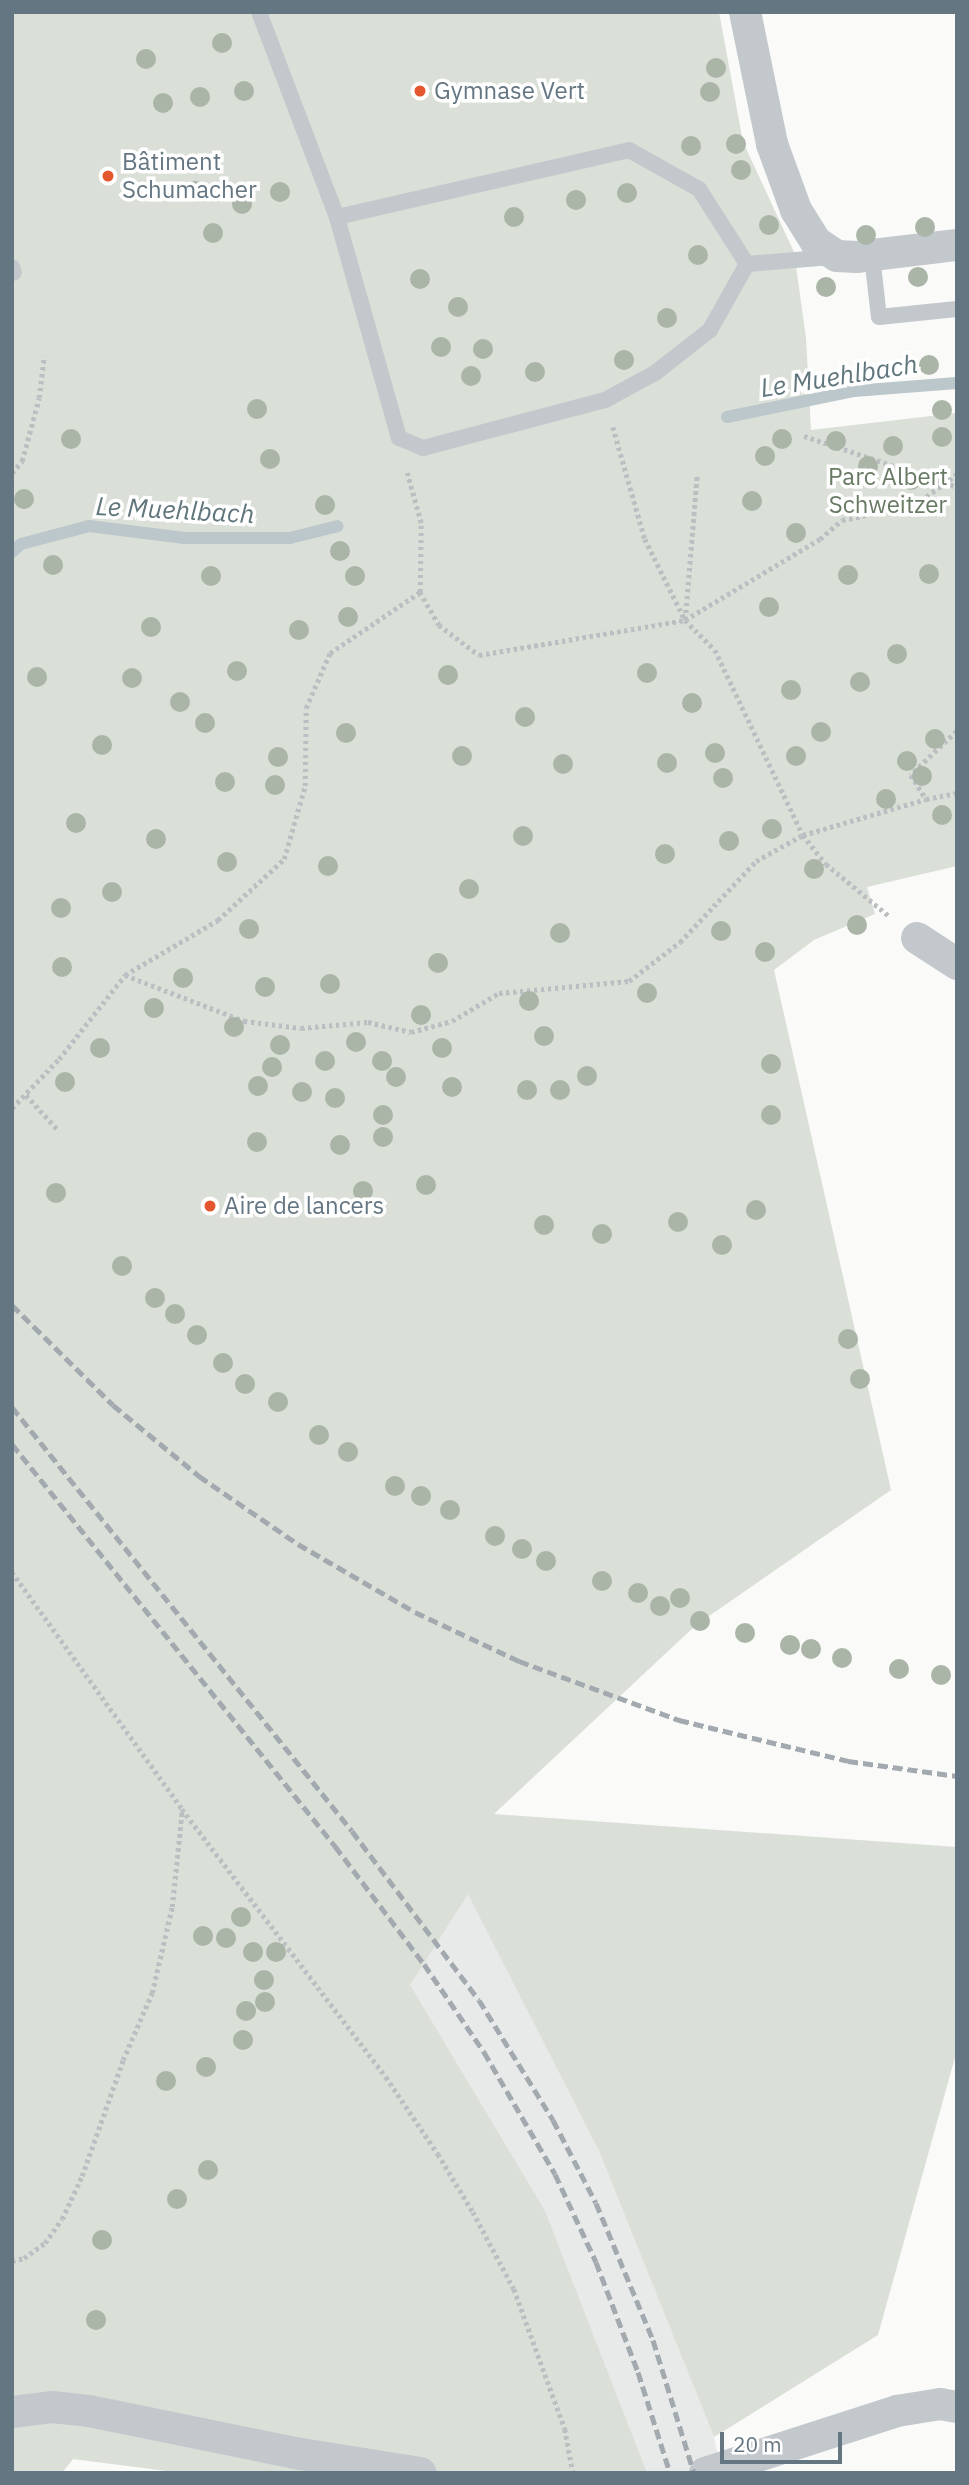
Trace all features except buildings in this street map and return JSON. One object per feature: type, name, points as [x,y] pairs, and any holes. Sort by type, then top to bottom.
[{"type":"street","points":[[745,12],[772,144],[791,197],[816,242],[837,256],[872,256],[957,245]]},
{"type":"street","points":[[917,938],[957,964]]},
{"type":"street","points":[[705,2473],[897,2411],[940,2404],[957,2407]]},
{"type":"street","points":[[12,2412],[52,2407],[89,2411],[301,2454],[421,2473]]},
{"type":"lane","points":[[259,12],[337,217],[399,438],[423,448],[605,400],[655,373],[710,330],[747,264]]},
{"type":"lane","points":[[337,217],[629,150],[699,189],[747,264]]},
{"type":"lane","points":[[747,264],[837,256]]},
{"type":"lane","points":[[872,256],[879,317],[957,309]]},
{"type":"path","points":[[12,473],[22,461],[39,398],[44,356]]},
{"type":"path","points":[[612,425],[645,539],[685,620],[715,650],[803,835],[826,864],[917,938]]},
{"type":"path","points":[[804,436],[957,487]]},
{"type":"path","points":[[409,480],[421,523],[419,592],[439,625],[479,655],[685,620],[820,539],[842,520],[915,505],[957,474]]},
{"type":"path","points":[[685,620],[698,475]]},
{"type":"path","points":[[12,1108],[26,1095],[125,975],[218,920],[284,859],[305,786],[306,708],[330,653],[419,592]]},
{"type":"path","points":[[926,799],[911,775],[957,731]]},
{"type":"path","points":[[125,975],[244,1021],[301,1028],[368,1022],[411,1031],[452,1021],[499,993],[629,981],[680,942],[756,861],[803,835],[926,799],[957,793]]},
{"type":"path","points":[[26,1095],[59,1131]]},
{"type":"path","points":[[12,1572],[182,1809],[386,2077],[473,2212],[514,2289],[565,2429],[572,2473]]},
{"type":"path","points":[[12,2261],[24,2258],[45,2243],[62,2219],[82,2176],[152,1993],[173,1907],[182,1809]]},
{"type":"shaded area","points":[[493,1815],[468,1893],[599,2151],[714,2437],[722,2473],[647,2473],[410,1985]]},
{"type":"green space","name":"Parc Albert Schweitzer","points":[[12,12],[719,12],[743,142],[794,252],[806,338],[811,430],[957,413],[957,866],[867,887],[875,914],[814,940],[774,970],[891,1490],[696,1625],[494,1814],[957,1847],[957,2050],[878,2335],[714,2437],[599,2151],[468,1894],[410,1985],[545,2211],[647,2473],[182,2473],[73,2459],[62,2473],[12,2473]]},
{"type":"waterway","name":"Le Muehlbach","points":[[727,417],[854,391],[957,383]]},
{"type":"waterway","name":"Le Muehlbach","points":[[12,552],[21,544],[89,526],[184,538],[290,538],[338,526]]},
{"type":"railway","points":[[12,1305],[113,1405],[199,1476],[298,1544],[415,1612],[519,1661],[679,1720],[848,1761],[957,1776]]},
{"type":"railway","points":[[12,1407],[352,1831],[479,2000],[553,2120],[596,2203],[653,2340],[694,2473]]},
{"type":"railway","points":[[12,1444],[335,1846],[424,1964],[484,2052],[555,2174],[596,2262],[638,2372],[670,2473]]},
{"type":"place","name":"Gymnase Vert","points":[[420,91]]},
{"type":"place","name":"Bâtiment Schumacher","points":[[108,176]]},
{"type":"place","name":"Aire de lancers","points":[[210,1206]]}]
